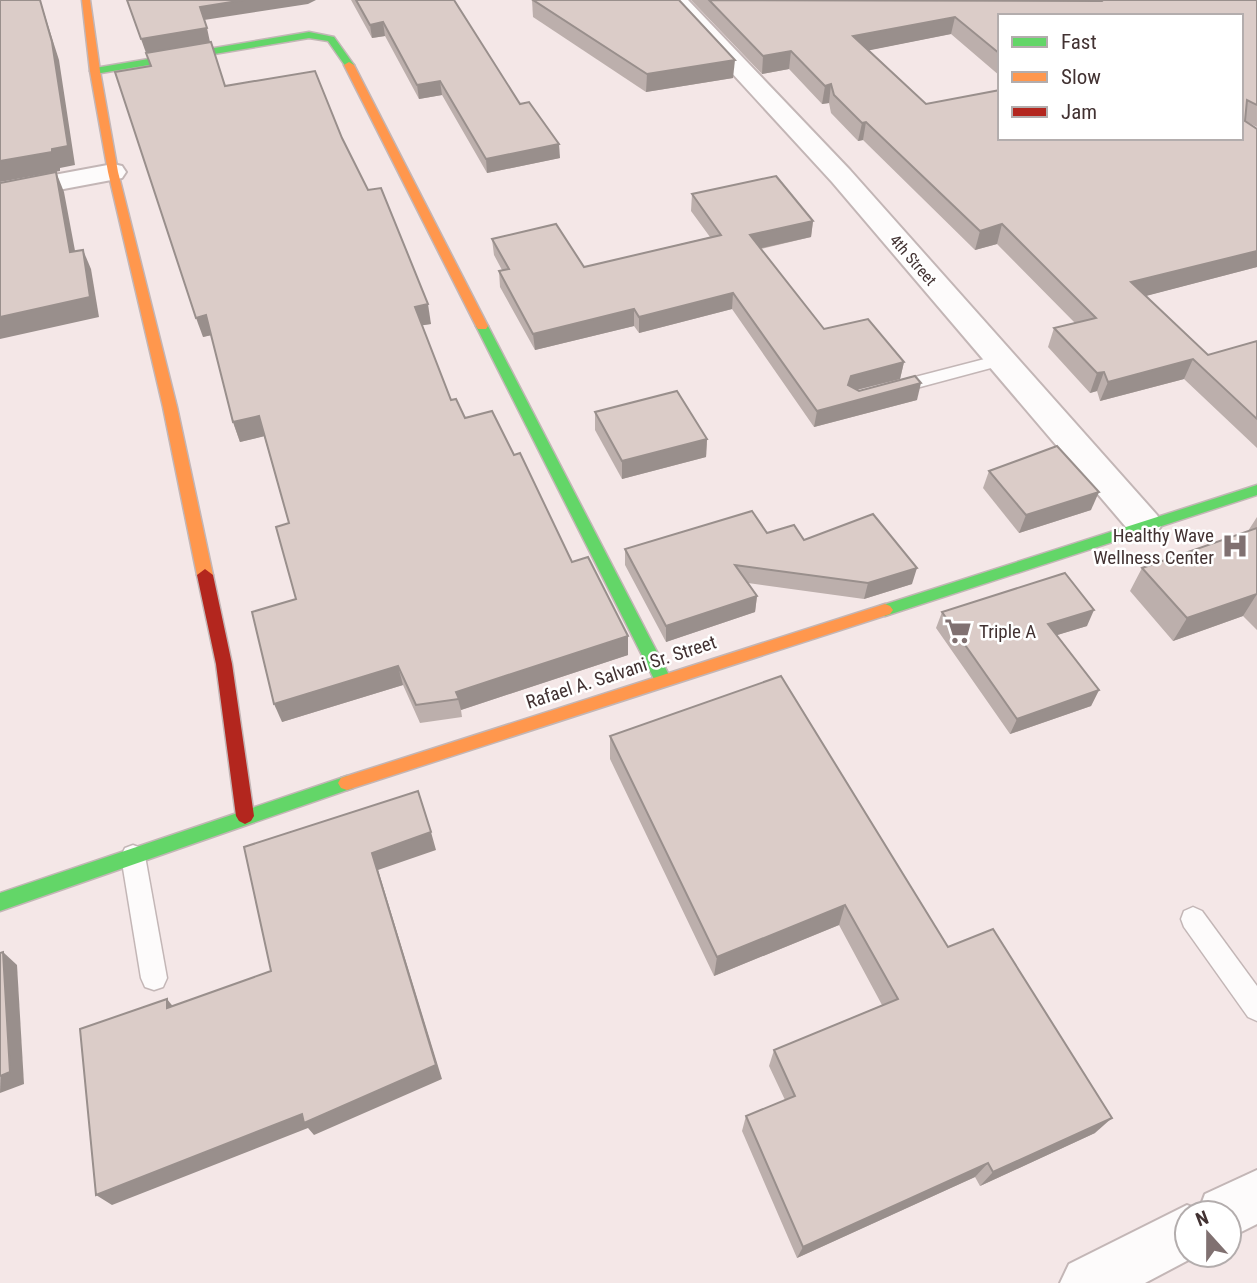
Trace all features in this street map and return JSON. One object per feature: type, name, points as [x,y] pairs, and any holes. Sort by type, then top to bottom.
[{"type":"street","points":[[86,0],[95,71],[113,172],[170,407],[224,664],[245,816]]},
{"type":"street","name":"4th Street","points":[[676,0],[841,176],[1144,524]]},
{"type":"street","points":[[95,71],[309,35],[324,36],[339,48],[663,680]]},
{"type":"street","points":[[0,193],[113,172]]},
{"type":"street","name":"Rafael A. Salvani Sr. Street","points":[[0,902],[245,816],[1144,524],[1257,490]]},
{"type":"street","points":[[1088,1283],[1173,1239]]},
{"type":"lane","points":[[881,392],[1000,360]]},
{"type":"lane","points":[[133,856],[154,978]]},
{"type":"lane","points":[[1193,919],[1257,1008]]},
{"type":"building","points":[[0,0],[40,0],[52,42],[68,146],[52,149],[52,152],[0,161]]},
{"type":"building","points":[[127,0],[244,0],[200,7],[207,28],[141,39]]},
{"type":"building","points":[[356,0],[454,0],[520,104],[529,102],[559,144],[486,159],[440,81],[417,85],[383,22],[370,25]]},
{"type":"building","points":[[533,0],[679,0],[735,60],[647,74]]},
{"type":"building","points":[[709,0],[1257,0],[1257,105],[1247,100],[1245,121],[1257,129],[1257,251],[1131,282],[1208,355],[1257,341],[1257,419],[1193,359],[1108,382],[1104,372],[1097,373],[1054,328],[1096,318],[1002,224],[980,231],[866,122],[862,123],[834,95],[831,84],[825,86],[791,51],[763,56]]},
{"type":"building","points":[[211,42],[225,86],[315,71],[342,138],[368,190],[381,188],[428,304],[415,307],[451,400],[456,399],[465,418],[492,411],[514,455],[520,453],[572,562],[588,557],[628,636],[456,692],[459,699],[416,705],[398,666],[274,704],[252,612],[296,599],[276,527],[289,523],[259,416],[233,422],[206,315],[196,318],[115,72],[151,66],[146,53]]},
{"type":"building","points":[[56,172],[70,252],[83,250],[90,297],[0,317],[0,183]]},
{"type":"building","points":[[776,176],[813,221],[750,235],[824,329],[868,319],[904,362],[851,376],[848,385],[859,391],[915,376],[921,383],[817,411],[733,293],[639,317],[634,309],[533,334],[499,271],[509,269],[492,239],[556,224],[584,267],[721,235],[692,194]]},
{"type":"building","points":[[677,391],[707,439],[622,461],[595,412]]},
{"type":"building","points":[[1057,446],[1099,492],[1026,515],[989,471]]},
{"type":"building","points":[[752,511],[767,533],[794,525],[804,540],[873,514],[917,568],[868,583],[735,565],[757,596],[666,626],[625,549]]},
{"type":"building","points":[[1257,528],[1257,594],[1187,618],[1142,568]]},
{"type":"building","points":[[1065,573],[1094,610],[1048,624],[1099,690],[1017,719],[942,612]]},
{"type":"building","points":[[781,676],[948,947],[993,929],[1112,1118],[993,1172],[988,1163],[803,1247],[746,1116],[795,1096],[774,1050],[898,999],[845,905],[717,957],[610,736]]},
{"type":"building","points":[[418,791],[431,832],[372,853],[436,1065],[304,1123],[302,1114],[96,1195],[80,1029],[167,999],[167,1008],[271,971],[244,847]]},
{"type":"building","points":[[3,952],[10,1072],[0,1076],[0,953]]},
{"type":"traffic: fast","points":[[95,71],[309,35],[331,39],[349,65]]},
{"type":"traffic: fast","points":[[482,326],[663,680]]},
{"type":"traffic: fast","points":[[885,610],[1257,490]]},
{"type":"traffic: fast","points":[[0,902],[347,783]]},
{"type":"traffic: slow","points":[[86,0],[95,71],[113,172],[170,407],[205,575]]},
{"type":"traffic: slow","points":[[349,65],[482,326]]},
{"type":"traffic: slow","points":[[347,783],[885,610]]},
{"type":"traffic: jam","points":[[205,575],[224,664],[245,816]]},
{"type":"place","name":"Healthy Wave Wellness Center","points":[[1235,546]]},
{"type":"place","name":"Triple A","points":[[958,631]]}]
